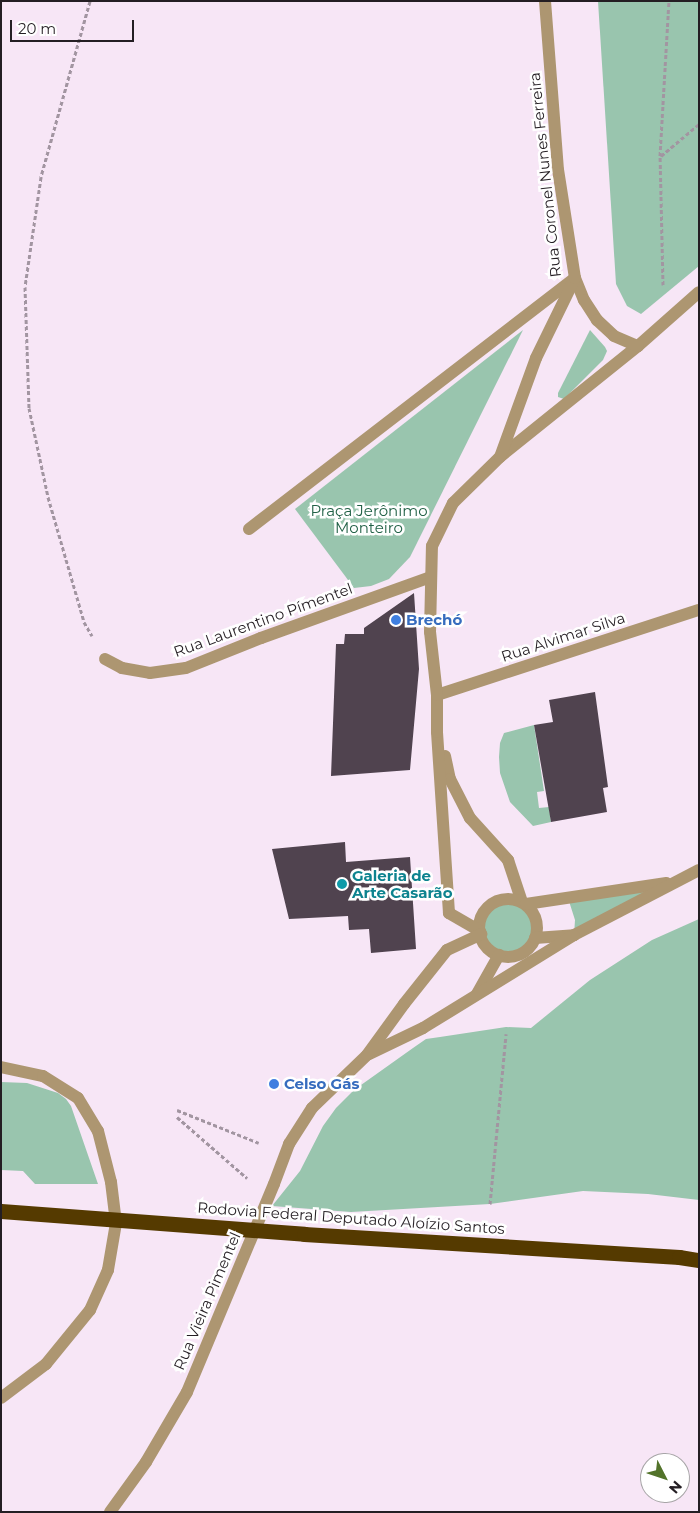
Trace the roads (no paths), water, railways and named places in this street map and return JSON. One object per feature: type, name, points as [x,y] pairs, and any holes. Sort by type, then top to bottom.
[{"type":"highway","name":"Rodovia Federal Deputado Aloízio Santos","points":[[1,1211],[304,1234],[679,1257],[699,1260]]},
{"type":"street","name":"Rua Coronel Nunes Ferreira","points":[[437,732],[438,695],[430,632],[432,546],[453,503],[500,457],[536,358],[575,278],[558,170],[545,1]]},
{"type":"street","points":[[249,529],[575,278],[584,300],[597,320],[614,336],[638,346]]},
{"type":"street","points":[[500,457],[638,346],[699,292]]},
{"type":"street","name":"Rua Laurentino Pímentel","points":[[105,659],[122,668],[150,673],[186,668],[261,638],[430,576]]},
{"type":"street","name":"Rua Alvimar Silva","points":[[438,695],[699,610]]},
{"type":"street","points":[[437,732],[441,738],[446,762],[457,793],[470,818],[508,860],[524,903],[532,911],[536,919],[536,938],[524,952],[507,956],[499,955],[484,943],[480,932],[482,916],[493,903],[505,899],[524,903],[674,882]]},
{"type":"street","points":[[437,732],[449,913],[480,932]]},
{"type":"street","points":[[367,1056],[422,1028],[574,936],[699,870]]},
{"type":"street","points":[[367,1056],[404,1004],[447,950],[480,932]]},
{"type":"street","points":[[536,938],[574,936]]},
{"type":"street","points":[[476,996],[499,955]]},
{"type":"street","name":"Rua Vieira Pimentel","points":[[110,1512],[146,1462],[187,1392],[285,1153],[312,1108],[367,1056]]},
{"type":"street","points":[[1,1067],[43,1076],[78,1098],[98,1131],[111,1182],[116,1223],[108,1270],[90,1310],[46,1364],[1,1398]]},
{"type":"place","name":"Brechó","points":[[396,620]]},
{"type":"place","name":"Galeria de Arte Casarão","points":[[342,884]]},
{"type":"place","name":"Celso Gás","points":[[274,1084]]},
{"type":"park label","name":"Praça Jerônimo Monteiro","points":[[369,518]]}]
